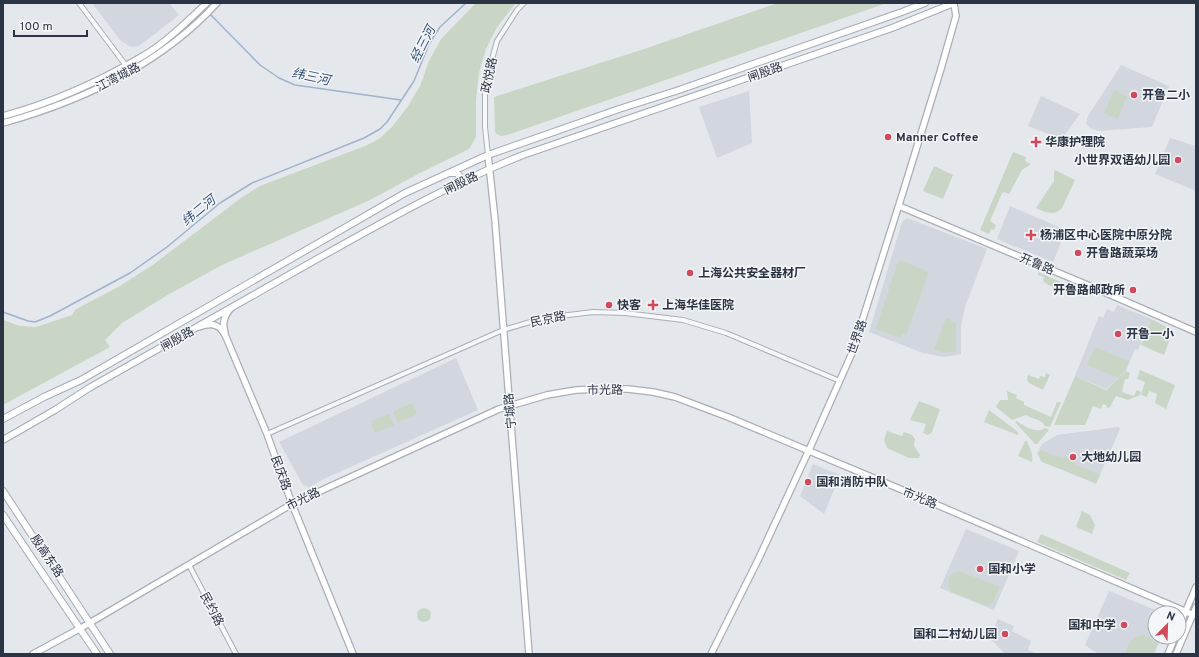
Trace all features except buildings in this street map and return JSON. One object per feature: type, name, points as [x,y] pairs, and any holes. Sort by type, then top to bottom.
[{"type":"main road","name":"闸殷路","points":[[6,418],[44,397],[81,380],[405,194],[488,155],[925,3]]},
{"type":"main road","name":"闸殷路","points":[[3,440],[55,410],[89,388],[412,206],[490,168],[530,152],[892,28],[954,3]]},
{"type":"main road","points":[[522,143],[520,147],[522,151],[530,152]]},
{"type":"main road","points":[[444,176],[456,173],[459,175],[459,180],[450,188]]},
{"type":"main road","points":[[3,424],[6,418]]},
{"type":"main road","points":[[3,434],[8,434],[21,429]]},
{"type":"main road","name":"殷高东路","points":[[3,490],[110,654]]},
{"type":"main road","name":"殷高东路","points":[[3,515],[98,654]]},
{"type":"street","points":[[79,3],[130,71]]},
{"type":"street","name":"江湾城路","points":[[3,116],[46,102],[95,81],[143,56],[168,38],[207,3]]},
{"type":"street","name":"江湾城路","points":[[3,123],[57,106],[148,62],[174,44],[217,3]]},
{"type":"street","name":"政悦路","points":[[488,155],[485,127],[485,85],[497,41],[516,10],[524,3]]},
{"type":"street","name":"世界路","points":[[711,654],[758,560],[809,450],[840,381],[863,322],[954,24],[956,11],[954,3]]},
{"type":"street","name":"宁城路","points":[[488,155],[495,220],[510,405],[528,654]]},
{"type":"street","name":"开鲁路","points":[[899,206],[1196,332]]},
{"type":"street","name":"民庆路","points":[[226,337],[224,320],[226,313],[234,306]]},
{"type":"street","name":"民京路","points":[[267,434],[503,330],[544,318],[593,312],[625,313],[680,319],[726,333],[840,381]]},
{"type":"street","name":"民庆路","points":[[193,330],[204,325],[215,325],[220,327],[226,337],[267,434],[292,504],[353,654]]},
{"type":"street","name":"市光路","points":[[33,654],[81,628],[292,504],[510,405],[547,395],[576,390],[628,389],[653,392],[675,397],[809,450],[1172,605]]},
{"type":"street","name":"民约路","points":[[189,565],[236,654]]},
{"type":"street","points":[[1187,608],[1196,586]]},
{"type":"street","points":[[1176,654],[1194,615],[1196,607]]},
{"type":"shaded area","points":[[92,3],[169,3],[179,15],[139,46],[131,47],[121,41]]},
{"type":"shaded area","name":"开鲁二小","points":[[1121,65],[1169,86],[1152,127],[1098,131],[1090,128],[1086,123],[1088,116]]},
{"type":"shaded area","points":[[749,91],[752,143],[717,158],[699,107]]},
{"type":"shaded area","points":[[1041,96],[1080,114],[1064,136],[1056,137],[1028,126]]},
{"type":"shaded area","name":"小世界双语幼儿园","points":[[1170,138],[1196,146],[1196,191],[1155,174]]},
{"type":"shaded area","name":"杨浦区中心医院中原分院","points":[[1010,206],[1066,230],[1053,262],[997,239]]},
{"type":"shaded area","points":[[907,218],[987,249],[965,307],[961,325],[961,354],[944,357],[923,353],[869,332],[902,222]]},
{"type":"shaded area","name":"开鲁一小","points":[[1117,305],[1151,319],[1138,350],[1135,349],[1126,371],[1106,389],[1075,376],[1099,316],[1103,318],[1107,309],[1114,312]]},
{"type":"shaded area","points":[[456,358],[478,410],[309,487],[303,485],[279,442]]},
{"type":"shaded area","name":"大地幼儿园","points":[[1118,427],[1120,429],[1096,484],[1041,461],[1037,453],[1042,444],[1057,435]]},
{"type":"shaded area","points":[[813,464],[840,475],[824,514],[800,496]]},
{"type":"shaded area","name":"国和小学","points":[[966,529],[1019,551],[994,610],[940,588]]},
{"type":"shaded area","name":"国和中学","points":[[1109,591],[1147,606],[1147,645],[1158,645],[1154,654],[1098,654],[1085,645]]},
{"type":"shaded area","name":"国和二村幼儿园","points":[[998,619],[1014,626],[1012,631],[1031,641],[1028,650],[1037,654],[1005,654],[990,638]]},
{"type":"green space","points":[[476,3],[516,3],[497,27],[486,49],[479,73],[476,100],[476,137],[469,149],[370,200],[222,265],[166,296],[122,323],[105,340],[110,347],[3,405],[3,320],[20,326],[36,327],[72,315],[75,310],[120,286],[154,264],[241,198],[260,186],[365,146],[379,139],[392,127],[408,106],[420,86],[429,61],[441,39]]},
{"type":"green space","points":[[778,3],[887,3],[507,135],[501,136],[495,132],[494,97],[641,50]]},
{"type":"green space","points":[[1114,90],[1127,96],[1118,119],[1104,113]]},
{"type":"green space","points":[[1013,152],[1026,157],[1025,161],[1031,164],[1022,170],[1009,194],[1004,192],[1002,193],[990,221],[996,225],[994,230],[991,229],[989,234],[980,230]]},
{"type":"green space","points":[[934,166],[953,175],[943,199],[923,191]]},
{"type":"green space","points":[[1055,170],[1075,180],[1062,208],[1059,211],[1049,213],[1036,208],[1054,181]]},
{"type":"green space","points":[[898,261],[902,261],[929,272],[906,335],[902,334],[900,338],[876,329]]},
{"type":"green space","points":[[1038,272],[1068,285],[1068,287],[1058,288],[1048,285],[1043,281],[1044,277],[1038,275]]},
{"type":"green space","points":[[946,318],[956,323],[956,351],[942,352],[934,350]]},
{"type":"green space","points":[[1151,319],[1173,330],[1164,355],[1141,345]]},
{"type":"green space","points":[[1095,347],[1129,361],[1125,370],[1118,378],[1087,365]]},
{"type":"green space","points":[[1140,370],[1175,385],[1166,409],[1155,403],[1157,394],[1149,391],[1147,397],[1141,395],[1145,382],[1137,379]]},
{"type":"green space","points":[[1126,371],[1130,373],[1128,379],[1125,379],[1122,392],[1134,396],[1137,390],[1141,392],[1140,395],[1128,400],[1116,396],[1110,407],[1107,408],[1106,405],[1103,404],[1101,409],[1093,406],[1085,425],[1054,425],[1075,376],[1106,390]]},
{"type":"green space","points":[[1046,373],[1050,375],[1043,390],[1029,383],[1027,380],[1028,375],[1039,379],[1040,376],[1045,377]]},
{"type":"green space","points":[[1007,391],[1017,395],[1016,398],[1024,402],[1024,405],[1051,417],[1057,402],[1061,402],[1050,427],[1045,426],[1039,420],[1026,415],[1012,420],[996,407],[1000,400],[1008,400]]},
{"type":"green space","points":[[919,401],[940,409],[932,432],[928,435],[923,433],[926,424],[910,420]]},
{"type":"green space","points":[[412,403],[417,414],[398,422],[393,413],[394,411]]},
{"type":"green space","points":[[989,410],[1018,432],[1018,435],[984,422]]},
{"type":"green space","points":[[389,414],[394,425],[375,433],[371,424],[372,421]]},
{"type":"green space","points":[[1017,421],[1034,430],[1042,430],[1045,428],[1049,430],[1037,444],[1035,444],[1015,422]]},
{"type":"green space","points":[[887,431],[902,436],[904,432],[912,435],[915,439],[914,446],[920,455],[919,458],[909,458],[887,448],[884,440]]},
{"type":"green space","points":[[1025,441],[1027,441],[1031,451],[1032,462],[1018,456]]},
{"type":"green space","points":[[1041,450],[1058,457],[1065,457],[1075,461],[1074,464],[1100,475],[1096,483],[1042,462],[1038,453]]},
{"type":"green space","points":[[1082,511],[1090,515],[1095,525],[1092,534],[1076,527]]},
{"type":"green space","points":[[1041,534],[1130,573],[1126,580],[1037,542]]},
{"type":"green space","points":[[959,571],[1000,587],[993,603],[984,605],[952,592],[948,582],[949,579],[952,574]]},
{"type":"green space","points":[[421,608],[427,608],[431,612],[431,618],[427,622],[421,622],[417,618],[417,612]]},
{"type":"green space","points":[[1144,635],[1147,637],[1147,645],[1157,645],[1153,654],[1125,654],[1133,639]]},
{"type":"waterway","name":"纬三河","points":[[199,3],[207,10]]},
{"type":"waterway","name":"纬二河","points":[[3,312],[35,322],[50,316],[130,273],[167,247],[220,203],[252,183],[364,138],[380,129],[387,122],[414,81],[429,44],[440,27],[466,3]]},
{"type":"waterway","name":"纬三河","points":[[209,13],[260,65],[279,78],[295,85],[401,100]]},
{"type":"place","name":"开鲁二小","points":[[1134,95]]},
{"type":"place","name":"Manner Coffee","points":[[888,137]]},
{"type":"place","name":"华康护理院","points":[[1036,142]]},
{"type":"place","name":"小世界双语幼儿园","points":[[1178,160]]},
{"type":"place","name":"杨浦区中心医院中原分院","points":[[1031,235]]},
{"type":"place","name":"开鲁路蔬菜场","points":[[1078,253]]},
{"type":"place","name":"上海公共安全器材厂","points":[[690,273]]},
{"type":"place","name":"开鲁路邮政所","points":[[1133,290]]},
{"type":"place","name":"快客","points":[[609,305]]},
{"type":"place","name":"上海华佳医院","points":[[653,305]]},
{"type":"place","name":"开鲁一小","points":[[1118,334]]},
{"type":"place","name":"大地幼儿园","points":[[1073,457]]},
{"type":"place","name":"国和消防中队","points":[[808,482]]},
{"type":"place","name":"国和小学","points":[[980,569]]},
{"type":"place","name":"国和中学","points":[[1124,625]]},
{"type":"place","name":"国和二村幼儿园","points":[[1005,634]]},
{"type":"water label","name":"经三河","points":[[422,44]]}]
